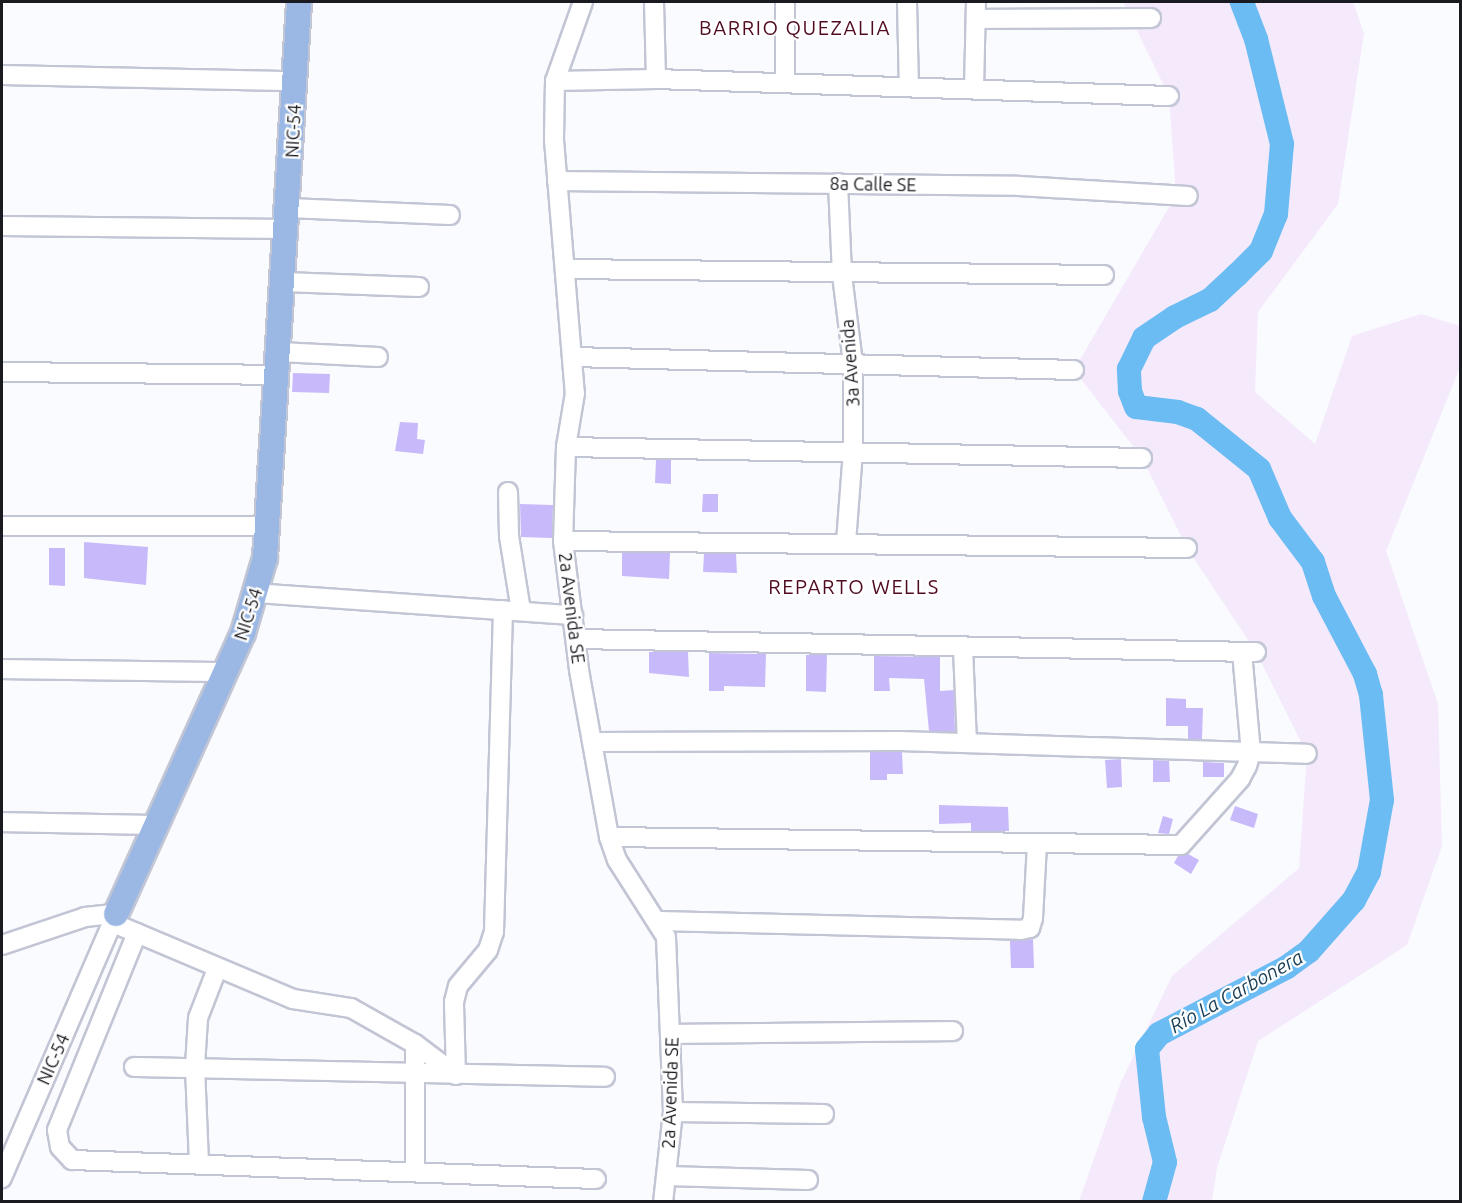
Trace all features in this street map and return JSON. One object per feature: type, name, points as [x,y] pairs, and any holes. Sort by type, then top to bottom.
[{"type":"main road","name":"NIC-54","points":[[114,918],[243,633],[265,558],[288,219],[299,2]]},
{"type":"street","name":"2a Avenida SE","points":[[583,2],[555,81],[557,181],[574,393],[566,447],[563,541],[576,639],[609,837],[617,860],[658,921],[666,937],[669,955],[673,1034],[673,1112],[663,1202]]},
{"type":"street","points":[[654,2],[656,79]]},
{"type":"street","points":[[785,2],[785,83]]},
{"type":"street","points":[[907,2],[909,87]]},
{"type":"street","points":[[974,89],[976,10],[1151,18]]},
{"type":"street","points":[[2,75],[295,81]]},
{"type":"street","points":[[555,81],[656,79],[1169,96]]},
{"type":"street","name":"8a Calle SE","points":[[557,181],[1019,186],[1188,196]]},
{"type":"street","name":"3a Avenida","points":[[838,183],[842,275],[853,363],[853,451],[846,543]]},
{"type":"street","points":[[2,226],[450,214]]},
{"type":"street","points":[[565,269],[842,275],[1104,275]]},
{"type":"street","points":[[284,282],[419,287]]},
{"type":"street","points":[[2,372],[279,363],[378,357]]},
{"type":"street","points":[[572,357],[1074,370]]},
{"type":"street","points":[[566,447],[1142,458]]},
{"type":"street","points":[[456,1075],[454,1002],[458,986],[488,950],[494,932],[512,611],[508,492]]},
{"type":"street","points":[[2,526],[267,526]]},
{"type":"street","points":[[563,541],[1187,548]]},
{"type":"street","points":[[255,593],[573,615]]},
{"type":"street","points":[[576,639],[1249,652],[1251,753],[1240,779],[1181,845],[609,837]]},
{"type":"street","points":[[963,648],[967,743]]},
{"type":"street","points":[[2,669],[226,672]]},
{"type":"street","points":[[594,742],[967,743],[1307,754]]},
{"type":"street","points":[[2,822],[156,825]]},
{"type":"street","points":[[658,921],[1022,930],[1030,927],[1033,918],[1037,844]]},
{"type":"street","points":[[2,945],[85,917],[114,918],[137,933],[217,969],[293,999],[351,1008],[415,1044],[456,1075]]},
{"type":"street","name":"NIC-54","points":[[2,1178],[114,918]]},
{"type":"street","points":[[137,933],[57,1130],[60,1147],[72,1160],[415,1170],[596,1179]]},
{"type":"street","points":[[199,1163],[195,1066],[198,1018],[217,969]]},
{"type":"street","points":[[673,1034],[952,1031]]},
{"type":"street","points":[[415,1044],[417,1074],[415,1170]]},
{"type":"street","points":[[134,1067],[195,1066],[417,1074],[605,1077]]},
{"type":"street","points":[[673,1112],[824,1114]]},
{"type":"street","points":[[667,1176],[808,1180]]},
{"type":"shaded area","points":[[1123,2],[1353,2],[1364,33],[1338,204],[1258,312],[1255,392],[1315,444],[1352,336],[1421,314],[1460,326],[1460,367],[1386,551],[1438,704],[1442,846],[1407,945],[1258,1041],[1217,1168],[1212,1201],[1079,1201],[1121,1082],[1172,976],[1299,868],[1307,754],[1256,652],[1187,548],[1142,458],[1074,370],[1176,195],[1169,96]]},
{"type":"building","points":[[293,373],[330,374],[329,393],[292,392]]},
{"type":"building","points":[[400,422],[418,423],[417,439],[425,440],[423,454],[395,451]]},
{"type":"building","points":[[656,460],[671,460],[671,484],[655,483]]},
{"type":"building","points":[[703,494],[718,494],[718,512],[702,512]]},
{"type":"building","points":[[520,504],[553,505],[552,538],[521,537]]},
{"type":"building","points":[[84,542],[148,547],[146,585],[84,578]]},
{"type":"building","points":[[49,548],[65,548],[65,586],[49,585]]},
{"type":"building","points":[[622,553],[670,553],[669,579],[622,576]]},
{"type":"building","points":[[704,554],[736,554],[737,573],[703,572]]},
{"type":"building","points":[[649,652],[688,652],[689,677],[649,673]]},
{"type":"building","points":[[709,653],[766,654],[765,687],[724,686],[724,691],[709,691]]},
{"type":"building","points":[[806,655],[827,655],[826,692],[806,691]]},
{"type":"building","points":[[874,656],[940,657],[940,691],[954,690],[955,732],[929,731],[924,679],[889,678],[890,691],[874,691]]},
{"type":"building","points":[[1166,698],[1186,699],[1186,708],[1203,708],[1202,739],[1188,739],[1188,726],[1166,726]]},
{"type":"building","points":[[870,752],[902,752],[903,774],[887,774],[887,780],[870,780]]},
{"type":"building","points":[[1121,759],[1122,787],[1107,788],[1105,760]]},
{"type":"building","points":[[1153,760],[1169,761],[1170,782],[1153,782]]},
{"type":"building","points":[[1203,762],[1224,763],[1224,777],[1203,777]]},
{"type":"building","points":[[939,805],[1008,807],[1009,831],[971,831],[971,823],[939,824]]},
{"type":"building","points":[[1235,806],[1258,814],[1254,828],[1230,820]]},
{"type":"building","points":[[1163,816],[1173,819],[1169,834],[1158,833]]},
{"type":"building","points":[[1188,854],[1199,860],[1191,874],[1174,863],[1178,856]]},
{"type":"building","points":[[1033,939],[1034,968],[1011,968],[1010,941]]},
{"type":"waterway","name":"Río La Carbonera","points":[[1154,1202],[1165,1162],[1154,1117],[1147,1049],[1159,1034],[1287,967],[1309,951],[1354,900],[1369,872],[1382,800],[1371,695],[1365,674],[1324,596],[1313,562],[1280,518],[1259,469],[1197,419],[1178,412],[1136,407],[1130,391],[1129,369],[1144,338],[1175,317],[1210,300],[1237,275],[1261,251],[1276,214],[1282,144],[1256,39],[1242,2]]},
{"type":"district","name":"BARRIO QUEZALIA","points":[[795,27]]},
{"type":"district","name":"REPARTO WELLS","points":[[854,586]]}]
